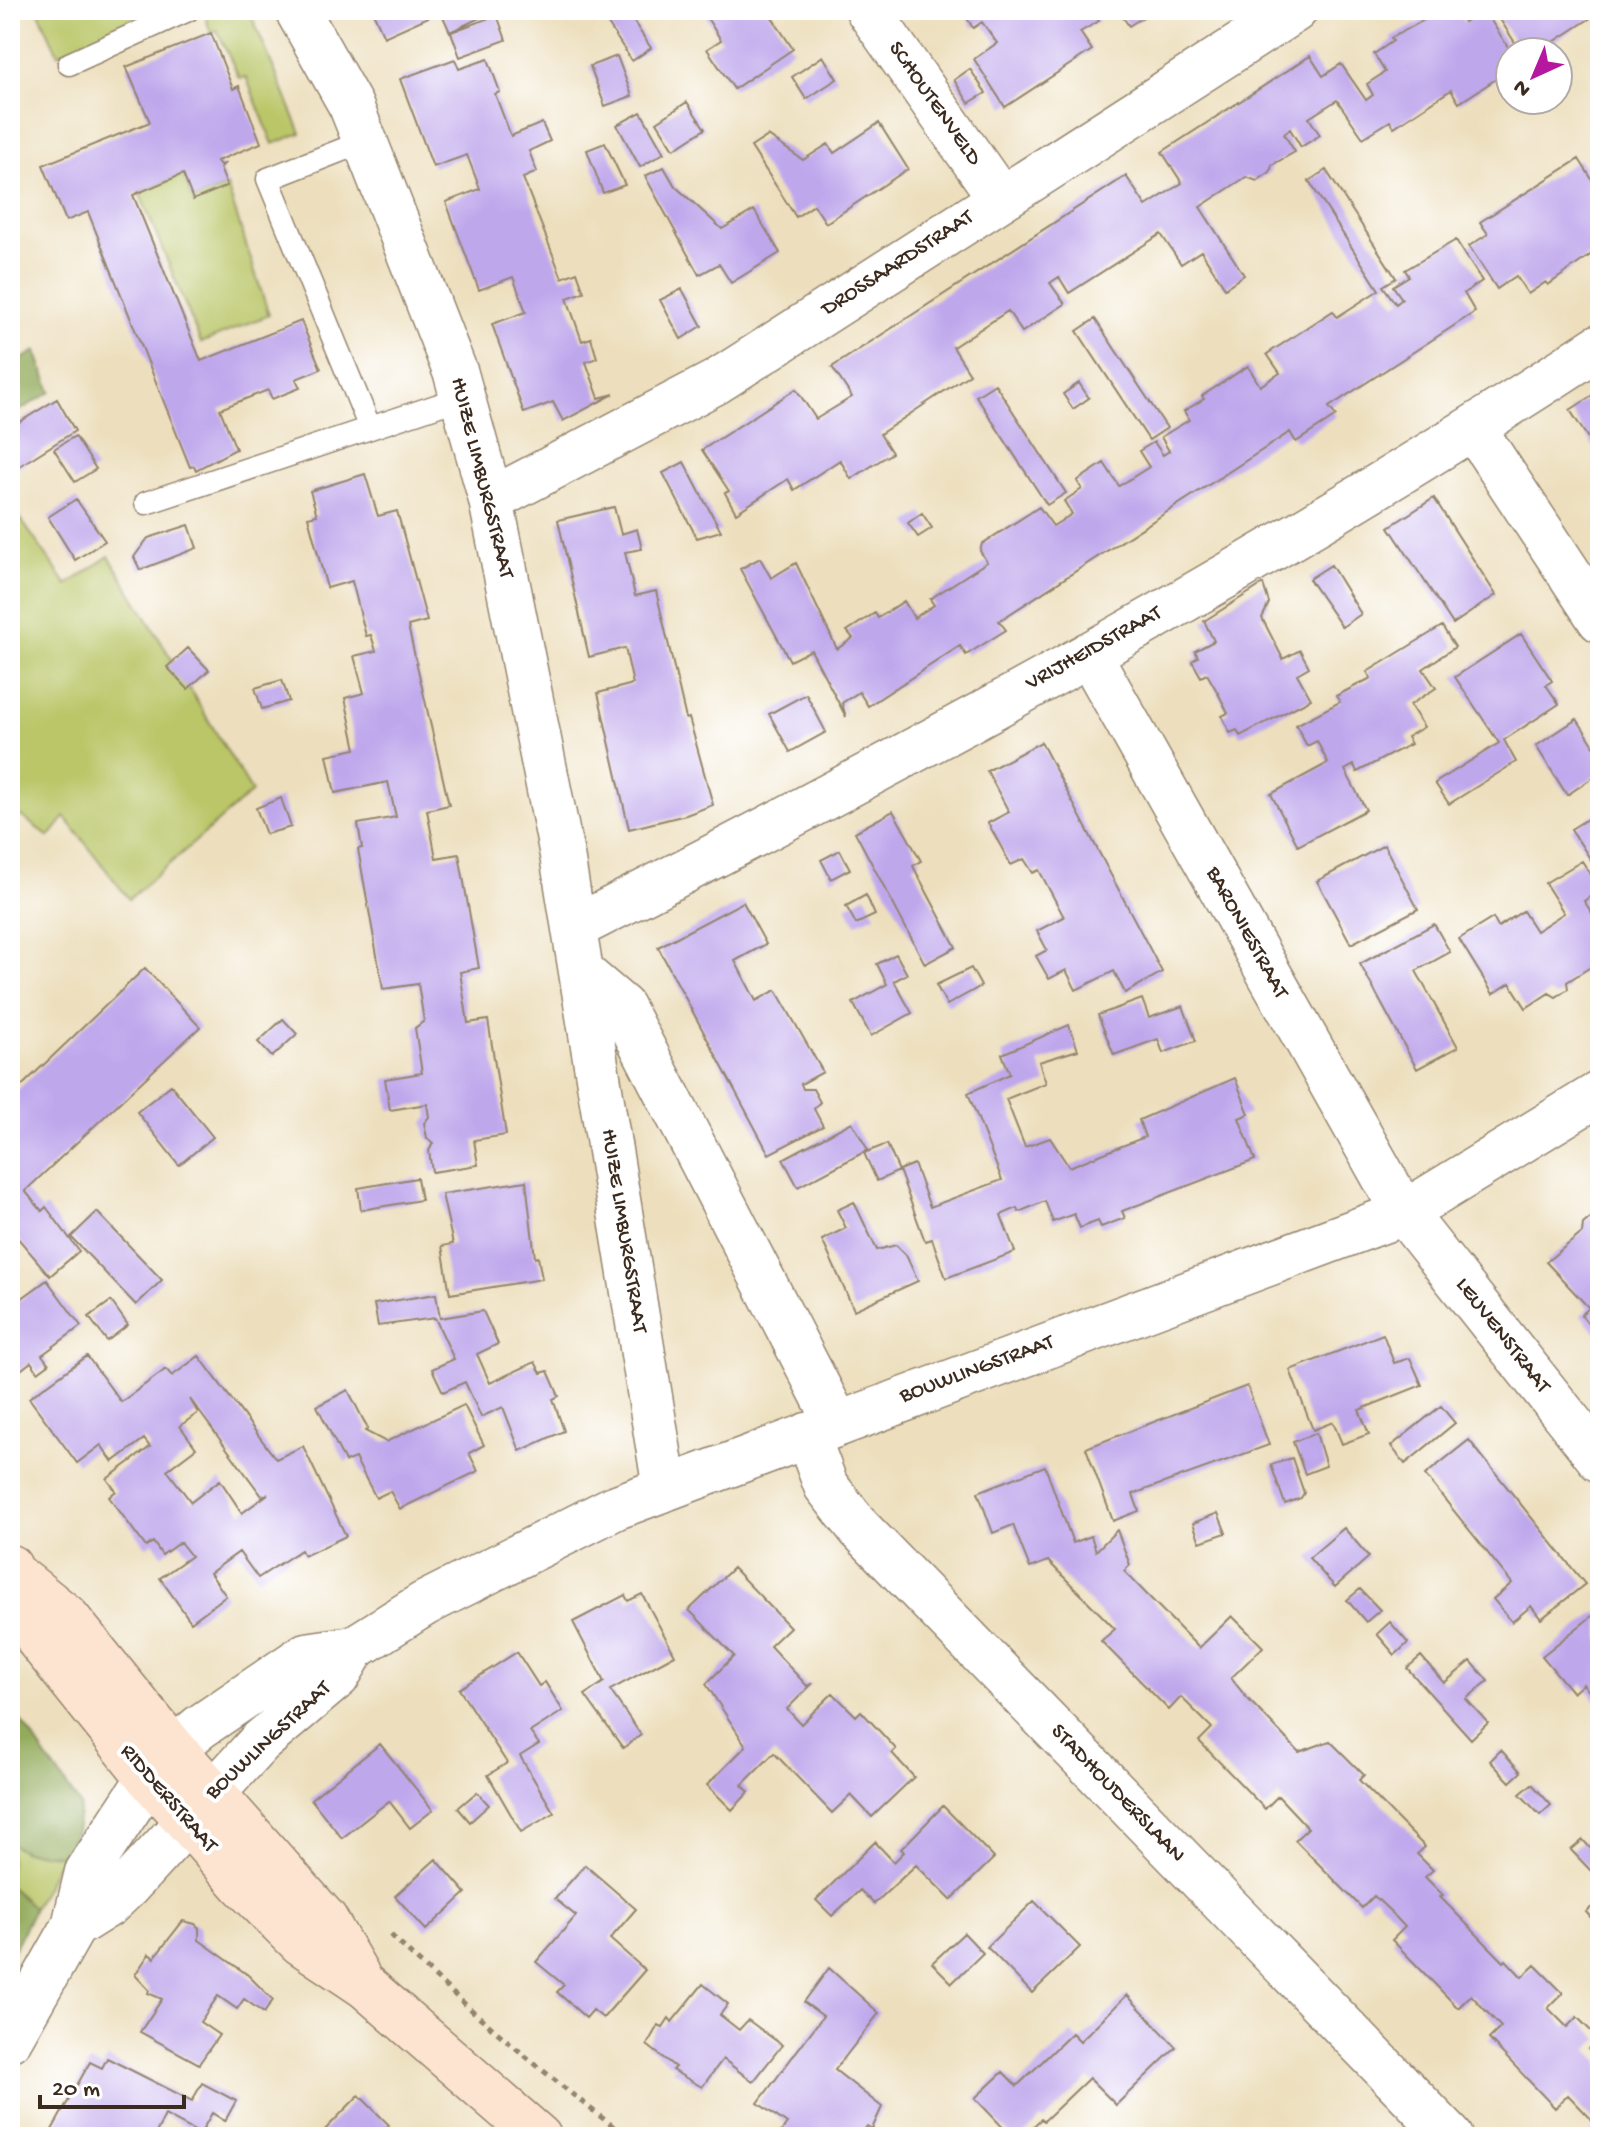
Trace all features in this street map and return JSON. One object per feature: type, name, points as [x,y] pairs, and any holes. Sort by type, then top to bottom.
[{"type":"street","name":"HUIZE LIMBURGSTRAAT","points":[[297,10],[351,106],[365,141],[463,397],[491,500],[582,973],[665,1489]]},
{"type":"street","name":"SCHOUTENVELD","points":[[868,10],[1000,198]]},
{"type":"street","name":"DROSSAARDSTRAAT","points":[[491,500],[716,382],[1291,11]]},
{"type":"street","name":"VRIJHEIDSTRAAT","points":[[574,928],[1089,654],[1474,429],[1600,346]]},
{"type":"street","points":[[1474,429],[1600,620]]},
{"type":"street","name":"BARONIESTRAAT","points":[[1089,654],[1404,1213]]},
{"type":"street","points":[[582,973],[622,1007],[822,1429]]},
{"type":"street","name":"BOUWLINGSTRAAT","points":[[10,2039],[74,1926],[87,1872],[161,1764],[214,1716],[306,1655],[354,1648],[424,1604],[614,1508],[1404,1213],[1600,1093]]},
{"type":"street","name":"LEUVENSTRAAT","points":[[1404,1213],[1600,1460]]},
{"type":"street","name":"STADHOUDERSLAAN","points":[[822,1429],[826,1486],[859,1528],[1451,2137]]},
{"type":"street","name":"RIDDERSTRAAT","points":[[13,1571],[39,1641],[200,1806],[325,1919],[365,1986],[539,2137]]},
{"type":"street","name":"BOUWLINGSTRAAT","points":[[74,1926],[109,1904],[129,1885],[260,1742],[337,1677],[354,1648]]},
{"type":"lane","points":[[69,64],[188,10]]},
{"type":"lane","points":[[365,141],[268,179],[370,428]]},
{"type":"lane","points":[[146,503],[463,397]]},
{"type":"path","points":[[385,1928],[438,1981],[627,2137]]},
{"type":"green space","points":[[38,10],[138,10],[139,13],[118,30],[58,54]]},
{"type":"green space","points":[[217,10],[249,10],[301,133],[273,144],[246,77],[239,78],[217,30],[211,33],[205,15]]},
{"type":"green space","points":[[183,174],[193,200],[227,186],[269,315],[201,343],[139,192]]},
{"type":"green space","points":[[36,351],[51,392],[10,416],[10,366]]},
{"type":"green space","points":[[10,504],[67,585],[109,556],[252,792],[129,899],[65,817],[49,837],[17,813],[10,816]]},
{"type":"green space","points":[[10,1705],[80,1805],[76,1831],[62,1855],[25,1852],[10,1843]]},
{"type":"green space","points":[[10,1843],[25,1852],[62,1855],[34,1908],[10,1887]]},
{"type":"green space","points":[[10,1887],[34,1908],[10,1958]]},
{"type":"building","points":[[372,10],[431,10],[433,15],[384,37]]},
{"type":"building","points":[[440,10],[489,10],[490,13],[450,32]]},
{"type":"building","points":[[599,10],[626,10],[651,48],[632,61]]},
{"type":"building","points":[[702,10],[767,10],[793,49],[734,89],[707,49],[721,40]]},
{"type":"building","points":[[962,10],[1092,10],[1099,21],[1080,32],[1092,50],[1005,107],[974,59],[997,43],[982,22],[973,28]]},
{"type":"building","points":[[1118,10],[1154,10],[1129,26]]},
{"type":"building","points":[[1442,10],[1457,10],[1464,22],[1484,10],[1501,36],[1494,36],[1494,80],[1459,103],[1451,90],[1394,127],[1390,121],[1363,138],[1337,100],[1309,118],[1320,135],[1301,147],[1290,129],[1284,134],[1295,152],[1272,165],[1270,172],[1257,181],[1246,177],[1200,207],[1244,275],[1225,288],[1201,251],[1181,264],[1161,234],[1069,293],[1059,277],[1050,283],[1065,304],[1022,332],[1008,311],[953,347],[970,374],[880,434],[892,453],[851,479],[840,460],[794,490],[788,479],[736,513],[725,493],[729,491],[702,450],[796,389],[816,419],[852,397],[832,367],[1126,176],[1146,206],[1182,183],[1162,152],[1310,56],[1323,76],[1341,64],[1366,100],[1373,95],[1367,84],[1385,72],[1374,54],[1393,41],[1391,38]]},
{"type":"building","points":[[1494,10],[1600,10],[1563,36],[1511,36]]},
{"type":"building","points":[[497,15],[506,40],[460,57],[451,32]]},
{"type":"building","points":[[211,33],[233,89],[239,86],[261,143],[217,161],[220,165],[224,164],[220,168],[227,186],[193,200],[183,174],[133,195],[201,361],[301,321],[321,369],[296,379],[300,388],[272,399],[268,390],[220,409],[236,449],[196,470],[194,466],[190,467],[88,212],[66,221],[43,165],[150,122],[126,67]]},
{"type":"building","points":[[617,56],[632,96],[605,106],[590,66]]},
{"type":"building","points":[[823,56],[837,79],[806,99],[792,77]]},
{"type":"building","points":[[455,59],[459,69],[488,59],[500,92],[495,94],[511,136],[542,123],[550,141],[529,151],[537,172],[523,178],[562,278],[577,272],[584,292],[567,298],[582,341],[591,338],[597,358],[586,362],[599,398],[614,394],[563,421],[553,402],[524,413],[492,324],[526,312],[513,277],[479,290],[446,202],[480,189],[467,155],[433,167],[400,79]]},
{"type":"building","points":[[970,69],[986,93],[969,103],[954,80]]},
{"type":"building","points":[[687,102],[705,129],[674,149],[657,122]]},
{"type":"building","points":[[641,112],[664,153],[640,167],[617,125]]},
{"type":"building","points":[[879,123],[908,169],[826,223],[814,205],[796,217],[751,147],[768,136],[803,160],[828,144],[834,153]]},
{"type":"building","points":[[605,143],[625,185],[603,193],[587,150]]},
{"type":"building","points":[[1579,159],[1600,192],[1600,223],[1595,226],[1600,234],[1600,248],[1548,285],[1546,282],[1528,294],[1516,276],[1497,289],[1469,246],[1488,234],[1480,222]]},
{"type":"building","points":[[664,167],[675,186],[722,229],[754,210],[780,253],[731,283],[719,264],[699,275],[645,176]]},
{"type":"building","points":[[1326,170],[1396,278],[1383,286],[1396,304],[1402,299],[1393,286],[1409,276],[1405,270],[1456,240],[1482,281],[1464,293],[1475,312],[1329,407],[1336,416],[1296,442],[1290,432],[999,621],[1006,630],[966,655],[960,646],[868,706],[859,692],[842,703],[846,717],[811,650],[790,661],[740,569],[760,558],[771,578],[796,563],[837,649],[853,638],[847,631],[875,613],[878,618],[904,601],[914,618],[934,605],[930,599],[987,562],[980,551],[982,544],[1039,507],[1053,526],[1072,514],[1064,501],[1082,489],[1077,481],[1104,463],[1119,486],[1149,467],[1139,451],[1154,442],[1163,455],[1169,451],[1161,437],[1189,420],[1184,411],[1204,399],[1202,396],[1248,366],[1260,386],[1280,373],[1267,354],[1333,311],[1337,317],[1379,290],[1309,181]]},
{"type":"building","points":[[682,289],[702,326],[681,339],[660,300]]},
{"type":"building","points":[[1095,319],[1167,428],[1149,440],[1077,331]]},
{"type":"building","points":[[1079,383],[1089,398],[1073,409],[1063,394]]},
{"type":"building","points":[[995,384],[1066,493],[1047,505],[976,396]]},
{"type":"building","points":[[1600,391],[1600,457],[1570,410]]},
{"type":"building","points":[[57,399],[75,431],[10,472],[10,428]]},
{"type":"building","points":[[75,436],[96,469],[75,482],[54,449]]},
{"type":"building","points":[[684,462],[721,531],[697,538],[663,473]]},
{"type":"building","points":[[365,474],[378,516],[397,511],[427,621],[408,626],[449,805],[427,810],[436,858],[459,854],[479,968],[460,972],[468,1023],[488,1020],[506,1135],[474,1140],[478,1165],[432,1172],[429,1151],[433,1143],[427,1138],[424,1123],[429,1117],[427,1104],[390,1110],[385,1079],[422,1073],[415,1028],[424,1021],[418,984],[383,989],[358,849],[362,848],[358,824],[396,817],[388,782],[335,793],[327,755],[356,749],[345,698],[364,693],[354,656],[376,651],[371,635],[366,636],[352,581],[327,588],[308,517],[317,515],[310,491]]},
{"type":"building","points":[[1434,498],[1496,595],[1453,624],[1389,527]]},
{"type":"building","points":[[76,499],[105,541],[75,560],[48,517]]},
{"type":"building","points":[[614,507],[621,534],[637,529],[642,549],[625,552],[635,596],[656,591],[686,719],[689,718],[713,805],[629,829],[598,693],[633,684],[625,648],[589,657],[558,520]]},
{"type":"building","points":[[922,513],[932,528],[918,537],[908,523]]},
{"type":"building","points":[[189,525],[197,548],[140,570],[134,557],[148,538]]},
{"type":"building","points":[[1331,565],[1361,614],[1342,627],[1309,579]]},
{"type":"building","points":[[1263,584],[1269,603],[1262,618],[1283,659],[1300,650],[1309,667],[1297,674],[1311,699],[1240,736],[1237,730],[1230,733],[1222,716],[1228,713],[1218,693],[1207,674],[1201,677],[1192,661],[1198,657],[1195,651],[1214,641],[1204,621]]},
{"type":"building","points":[[1442,626],[1455,647],[1423,669],[1436,688],[1410,705],[1424,727],[1407,737],[1411,744],[1357,772],[1354,765],[1345,770],[1366,810],[1298,846],[1271,794],[1328,763],[1317,741],[1307,746],[1296,725],[1340,702],[1336,696],[1371,678],[1367,672]]},
{"type":"building","points":[[1521,634],[1552,681],[1546,685],[1559,704],[1504,740],[1516,762],[1449,804],[1435,783],[1499,743],[1455,677]]},
{"type":"building","points":[[188,648],[209,670],[188,689],[167,667]]},
{"type":"building","points":[[282,680],[289,701],[262,709],[255,688]]},
{"type":"building","points":[[806,694],[826,732],[790,752],[769,714]]},
{"type":"building","points":[[1577,719],[1600,755],[1600,773],[1567,795],[1536,746]]},
{"type":"building","points":[[1041,742],[1162,972],[1125,993],[1114,971],[1076,990],[1066,970],[1049,979],[1036,956],[1047,950],[1037,931],[1064,917],[1039,870],[1033,873],[1024,859],[1011,865],[988,823],[1009,812],[987,771]]},
{"type":"building","points":[[281,798],[291,827],[266,834],[256,808]]},
{"type":"building","points":[[893,811],[921,861],[913,866],[956,947],[925,964],[855,832]]},
{"type":"building","points":[[1600,811],[1600,874],[1571,829]]},
{"type":"building","points":[[1384,845],[1418,909],[1351,944],[1317,881]]},
{"type":"building","points":[[840,850],[850,869],[831,879],[821,860]]},
{"type":"building","points":[[1582,861],[1600,889],[1584,901],[1600,925],[1600,961],[1567,982],[1568,989],[1556,997],[1549,993],[1526,1008],[1510,983],[1493,994],[1459,939],[1493,918],[1498,927],[1523,911],[1536,931],[1564,913],[1545,883]]},
{"type":"building","points":[[866,895],[875,915],[856,924],[846,906]]},
{"type":"building","points":[[743,902],[766,944],[735,961],[756,1001],[776,990],[823,1072],[801,1084],[803,1089],[813,1089],[820,1102],[814,1109],[823,1126],[769,1154],[658,947]]},
{"type":"building","points":[[1434,924],[1450,952],[1416,971],[1458,1047],[1417,1069],[1360,964]]},
{"type":"building","points":[[896,954],[907,974],[894,981],[912,1013],[871,1036],[853,1003],[887,984],[877,964]]},
{"type":"building","points":[[145,968],[200,1027],[25,1191],[42,1211],[46,1207],[79,1251],[50,1276],[10,1229],[10,1097]]},
{"type":"building","points":[[971,968],[981,986],[947,1005],[936,985]]},
{"type":"building","points":[[1142,999],[1149,1018],[1183,1006],[1196,1041],[1163,1053],[1158,1039],[1114,1055],[1098,1015]]},
{"type":"building","points":[[283,1019],[297,1034],[272,1057],[258,1042]]},
{"type":"building","points":[[1069,1025],[1078,1050],[1039,1062],[1046,1083],[1006,1099],[1025,1147],[1050,1138],[1069,1167],[1145,1137],[1139,1120],[1235,1078],[1249,1114],[1239,1118],[1255,1160],[1122,1211],[1125,1218],[1101,1227],[1098,1221],[1080,1228],[1074,1214],[1053,1222],[1045,1201],[1019,1212],[1017,1208],[1001,1215],[1015,1252],[946,1278],[932,1239],[925,1241],[899,1170],[914,1164],[930,1207],[1002,1180],[968,1093],[1010,1074],[1002,1054]]},
{"type":"building","points":[[171,1085],[213,1137],[179,1165],[137,1112]]},
{"type":"building","points":[[852,1122],[868,1150],[798,1187],[783,1159]]},
{"type":"building","points":[[887,1144],[899,1171],[877,1181],[864,1153]]},
{"type":"building","points":[[417,1178],[421,1200],[361,1210],[358,1188]]},
{"type":"building","points":[[526,1181],[535,1258],[538,1257],[542,1279],[450,1294],[442,1246],[453,1244],[442,1194]]},
{"type":"building","points":[[854,1202],[877,1250],[896,1245],[906,1255],[918,1281],[854,1310],[822,1240],[846,1228],[837,1210]]},
{"type":"building","points":[[1600,1210],[1600,1338],[1581,1315],[1589,1308],[1546,1262],[1582,1233],[1583,1224]]},
{"type":"building","points":[[97,1212],[162,1280],[136,1305],[71,1237]]},
{"type":"building","points":[[47,1280],[81,1326],[42,1355],[49,1364],[38,1372],[31,1362],[13,1376],[10,1307]]},
{"type":"building","points":[[436,1294],[440,1318],[483,1311],[498,1344],[477,1354],[490,1383],[535,1362],[541,1373],[548,1371],[559,1396],[553,1399],[564,1431],[520,1451],[503,1407],[481,1417],[465,1382],[443,1392],[432,1369],[454,1359],[435,1318],[378,1326],[374,1304]]},
{"type":"building","points":[[111,1301],[128,1325],[107,1341],[89,1317]]},
{"type":"building","points":[[1383,1334],[1394,1363],[1410,1358],[1422,1385],[1359,1410],[1369,1434],[1342,1444],[1333,1422],[1313,1430],[1290,1370]]},
{"type":"building","points":[[87,1356],[121,1402],[166,1369],[172,1376],[199,1356],[276,1459],[303,1446],[346,1536],[304,1556],[301,1550],[258,1578],[239,1552],[210,1573],[226,1596],[191,1622],[160,1578],[191,1556],[180,1542],[162,1555],[153,1542],[146,1547],[109,1497],[116,1491],[107,1479],[150,1447],[144,1439],[113,1462],[101,1445],[77,1463],[29,1398]],"holes":[[[190,1399],[262,1496],[268,1494],[242,1513],[220,1480],[191,1502],[167,1470],[196,1448],[180,1426],[198,1413]]]},
{"type":"building","points":[[1247,1386],[1269,1445],[1133,1494],[1139,1511],[1113,1521],[1086,1448]]},
{"type":"building","points":[[348,1390],[368,1429],[365,1431],[386,1442],[464,1405],[484,1445],[469,1453],[478,1471],[400,1509],[390,1491],[376,1498],[355,1458],[345,1462],[317,1406]]},
{"type":"building","points":[[1441,1406],[1455,1423],[1405,1464],[1391,1446]]},
{"type":"building","points":[[1316,1433],[1326,1466],[1305,1474],[1293,1442]]},
{"type":"building","points":[[1469,1440],[1585,1584],[1541,1619],[1531,1606],[1512,1622],[1493,1599],[1512,1583],[1425,1475]]},
{"type":"building","points":[[1292,1458],[1304,1493],[1301,1498],[1285,1504],[1271,1465]]},
{"type":"building","points":[[1045,1466],[1073,1543],[1091,1536],[1096,1551],[1117,1530],[1130,1565],[1124,1571],[1199,1648],[1232,1616],[1263,1647],[1231,1678],[1247,1698],[1299,1752],[1330,1741],[1364,1775],[1359,1780],[1425,1847],[1417,1854],[1433,1870],[1425,1877],[1443,1895],[1440,1897],[1522,1977],[1535,1965],[1563,1993],[1548,2008],[1567,2027],[1577,2017],[1599,2039],[1588,2049],[1600,2061],[1600,2137],[1587,2137],[1598,2126],[1568,2095],[1555,2108],[1489,2039],[1501,2027],[1471,1995],[1458,2008],[1392,1940],[1405,1927],[1390,1911],[1374,1896],[1362,1908],[1295,1840],[1308,1828],[1278,1796],[1265,1809],[1199,1741],[1212,1728],[1181,1697],[1169,1710],[1101,1641],[1115,1629],[1048,1561],[1030,1568],[1013,1525],[993,1533],[978,1492]]},
{"type":"building","points":[[1218,1513],[1226,1533],[1200,1542],[1193,1523]]},
{"type":"building","points":[[1344,1528],[1369,1557],[1335,1587],[1309,1558]]},
{"type":"building","points":[[733,1568],[790,1627],[770,1646],[807,1686],[813,1683],[787,1709],[801,1724],[833,1693],[856,1716],[861,1711],[896,1749],[892,1753],[914,1777],[872,1817],[851,1795],[832,1813],[774,1753],[742,1785],[749,1792],[732,1810],[707,1785],[746,1746],[706,1684],[734,1656],[689,1610]]},
{"type":"building","points":[[1360,1589],[1380,1610],[1366,1622],[1347,1600]]},
{"type":"building","points":[[642,1594],[675,1655],[610,1690],[641,1735],[623,1748],[585,1695],[604,1682],[573,1622],[625,1595],[628,1601]]},
{"type":"building","points":[[1597,1612],[1600,1615],[1600,1705],[1583,1684],[1573,1693],[1542,1656]]},
{"type":"building","points":[[1390,1622],[1408,1643],[1395,1655],[1377,1634]]},
{"type":"building","points":[[517,1652],[539,1686],[545,1682],[563,1711],[530,1732],[539,1744],[520,1756],[554,1813],[521,1832],[488,1775],[507,1763],[459,1689]]},
{"type":"building","points":[[1421,1656],[1444,1683],[1471,1661],[1488,1681],[1466,1699],[1488,1723],[1471,1739],[1407,1668]]},
{"type":"building","points":[[380,1744],[433,1810],[410,1828],[389,1801],[342,1838],[311,1799]]},
{"type":"building","points":[[1501,1750],[1521,1772],[1510,1782],[1490,1761]]},
{"type":"building","points":[[1532,1784],[1551,1805],[1540,1815],[1520,1794]]},
{"type":"building","points":[[477,1792],[489,1805],[470,1822],[458,1808]]},
{"type":"building","points":[[943,1806],[994,1858],[951,1900],[916,1865],[874,1904],[860,1890],[832,1916],[816,1900],[875,1842],[894,1862],[904,1852],[901,1849]]},
{"type":"building","points":[[1583,1840],[1600,1859],[1600,1865],[1592,1872],[1571,1850]]},
{"type":"building","points":[[436,1859],[466,1893],[426,1930],[395,1896]]},
{"type":"building","points":[[585,1865],[636,1909],[610,1939],[645,1970],[603,2018],[593,2010],[586,2018],[557,1992],[564,1985],[536,1962],[576,1916],[555,1899]]},
{"type":"building","points":[[1600,1900],[1600,1928],[1586,1912]]},
{"type":"building","points":[[1034,1901],[1080,1947],[1032,1993],[987,1947]]},
{"type":"building","points":[[183,1921],[195,1924],[199,1928],[199,1940],[248,1975],[273,2000],[264,2013],[244,1999],[237,2009],[218,1996],[200,2022],[219,2035],[199,2064],[140,2032],[162,1999],[148,1993],[149,1990],[135,1975],[149,1954],[154,1958]]},
{"type":"building","points":[[964,1933],[983,1953],[952,1983],[932,1963]]},
{"type":"building","points":[[829,1968],[879,2013],[835,2070],[882,2107],[872,2129],[867,2126],[859,2137],[777,2137],[787,2124],[758,2103],[823,2016],[804,2002]]},
{"type":"building","points":[[703,1984],[728,2004],[720,2015],[739,2030],[748,2020],[782,2045],[753,2082],[723,2059],[702,2087],[672,2070],[675,2067],[647,2045],[658,2025],[663,2027],[669,2018],[672,2022]]},
{"type":"building","points":[[1127,1995],[1176,2047],[1116,2105],[1089,2078],[1044,2121],[1041,2119],[1022,2137],[1012,2137],[975,2098],[1003,2072],[1017,2086],[1072,2033],[1080,2041]]},
{"type":"building","points":[[107,2058],[192,2101],[202,2083],[236,2101],[225,2121],[212,2113],[200,2134],[165,2115],[154,2137],[48,2137],[90,2062],[102,2068]]},
{"type":"building","points":[[359,2095],[389,2125],[377,2137],[318,2137]]}]
